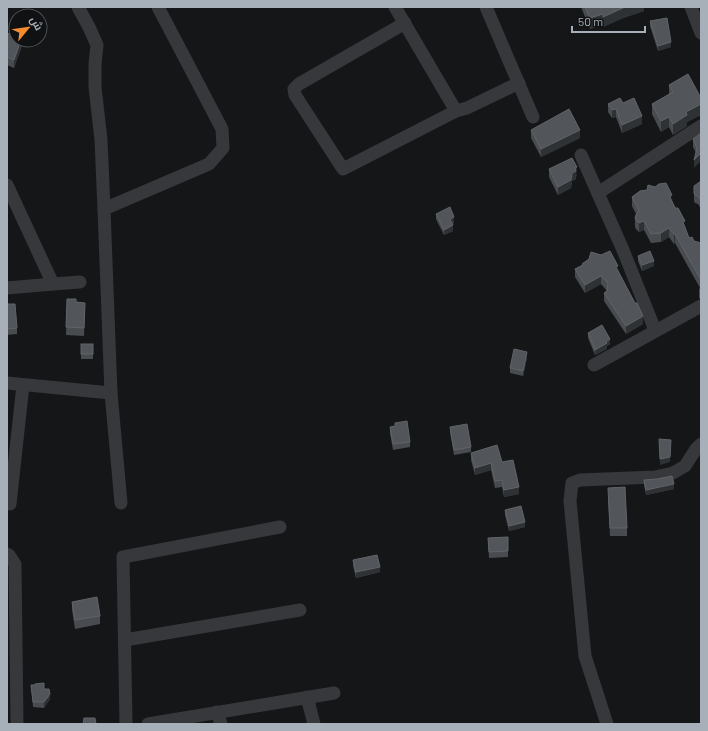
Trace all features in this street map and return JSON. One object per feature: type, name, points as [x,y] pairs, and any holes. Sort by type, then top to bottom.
[{"type":"street","points":[[78,7],[97,45],[95,87],[104,209],[112,392],[121,503]]},
{"type":"street","points":[[104,209],[209,164],[223,148],[222,130],[158,7]]},
{"type":"street","points":[[395,7],[456,111]]},
{"type":"street","points":[[486,7],[533,117]]},
{"type":"street","points":[[691,7],[701,33]]},
{"type":"street","points":[[405,23],[300,84],[294,89],[295,94],[342,169],[456,111],[467,108],[519,83]]},
{"type":"street","points":[[598,193],[701,126]]},
{"type":"street","points":[[581,155],[623,250],[655,330]]},
{"type":"street","points":[[7,185],[53,284]]},
{"type":"street","points":[[7,288],[80,282]]},
{"type":"street","points":[[594,365],[701,306]]},
{"type":"street","points":[[7,383],[112,392]]},
{"type":"street","points":[[10,504],[23,385]]},
{"type":"street","points":[[607,724],[585,656],[570,501],[572,483],[580,480],[655,477],[673,473],[685,466],[701,444]]},
{"type":"street","points":[[126,724],[123,557],[280,527]]},
{"type":"street","points":[[7,554],[15,564],[14,723]]},
{"type":"street","points":[[124,640],[300,610]]},
{"type":"street","points":[[148,724],[219,718],[334,693]]},
{"type":"street","points":[[308,698],[314,724]]},
{"type":"building","points":[[585,7],[625,7],[603,17],[603,14],[590,18]]},
{"type":"building","points":[[667,18],[671,42],[658,46],[650,21]]},
{"type":"building","points":[[7,33],[8,48],[18,48],[14,60],[7,57]]},
{"type":"building","points":[[688,74],[701,98],[701,104],[686,112],[687,115],[673,124],[669,117],[661,121],[652,104],[673,92],[669,85]]},
{"type":"building","points":[[620,98],[623,103],[634,98],[642,116],[622,125],[616,109],[612,110],[608,104]]},
{"type":"building","points":[[569,109],[580,130],[541,149],[531,130]]},
{"type":"building","points":[[701,133],[701,153],[694,160],[697,148],[693,139]]},
{"type":"building","points":[[572,158],[577,167],[575,168],[576,171],[572,173],[571,180],[558,187],[549,169]]},
{"type":"building","points":[[701,181],[701,201],[694,193],[694,186]]},
{"type":"building","points":[[666,183],[672,195],[670,197],[675,208],[678,208],[685,221],[683,222],[689,238],[692,237],[694,241],[701,243],[701,280],[675,234],[669,228],[661,233],[651,234],[644,221],[639,223],[635,218],[639,211],[632,197],[640,191],[647,190],[648,185],[655,187],[659,184]]},
{"type":"building","points":[[450,207],[454,217],[450,219],[453,225],[444,230],[436,214]]},
{"type":"building","points":[[610,251],[618,266],[616,267],[643,316],[626,326],[604,293],[607,291],[608,283],[601,276],[585,285],[575,269],[583,265],[582,264],[589,259],[591,252],[601,255]]},
{"type":"building","points":[[650,251],[654,261],[642,265],[638,256]]},
{"type":"building","points":[[67,299],[76,299],[76,302],[85,303],[84,328],[66,327]]},
{"type":"building","points":[[7,304],[15,304],[17,328],[7,329]]},
{"type":"building","points":[[602,325],[610,339],[606,342],[607,343],[595,350],[588,333]]},
{"type":"building","points":[[81,344],[93,344],[93,354],[81,354]]},
{"type":"building","points":[[514,349],[527,352],[523,371],[510,368]]},
{"type":"building","points":[[407,421],[410,442],[393,444],[390,427],[395,426],[395,423]]},
{"type":"building","points":[[467,424],[471,447],[454,450],[450,427]]},
{"type":"building","points":[[659,439],[671,440],[670,457],[660,459]]},
{"type":"building","points":[[497,445],[502,462],[513,460],[519,487],[504,490],[502,480],[495,481],[491,463],[475,468],[471,453]]},
{"type":"building","points":[[672,476],[674,484],[646,490],[644,480]]},
{"type":"building","points":[[625,487],[627,528],[610,528],[608,488]]},
{"type":"building","points":[[521,506],[525,522],[509,526],[505,510]]},
{"type":"building","points":[[508,537],[508,551],[489,552],[488,538]]},
{"type":"building","points":[[377,555],[380,567],[356,572],[353,560]]},
{"type":"building","points":[[97,597],[100,616],[75,620],[72,602]]},
{"type":"building","points":[[44,683],[44,689],[49,689],[50,694],[44,702],[33,702],[31,685]]},
{"type":"building","points":[[84,718],[95,718],[96,724],[83,724]]}]
